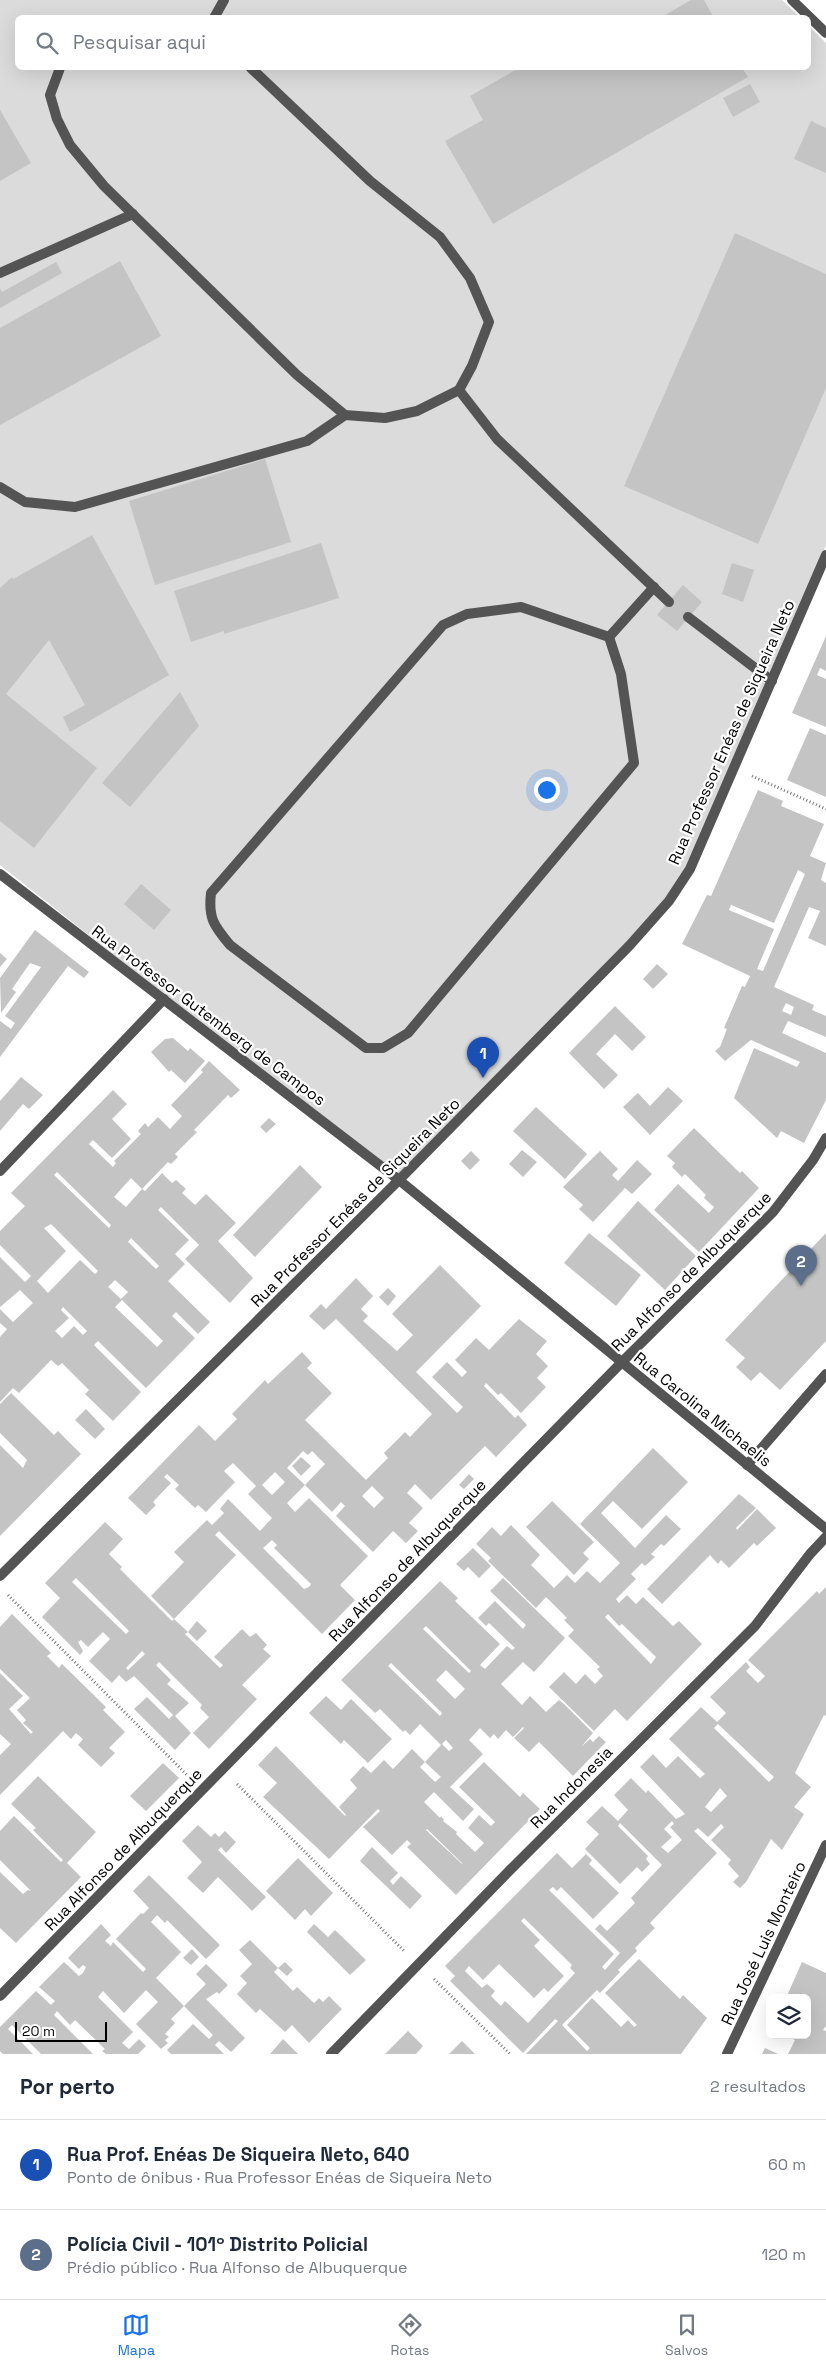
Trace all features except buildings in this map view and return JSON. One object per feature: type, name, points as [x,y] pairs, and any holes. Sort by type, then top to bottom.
[{"type":"street","points":[[216,15],[224,0]]},
{"type":"street","points":[[792,0],[807,15]]},
{"type":"street","points":[[811,18],[826,33]]},
{"type":"street","points":[[59,70],[50,95],[66,136],[104,186],[297,374],[345,415],[385,418],[417,411],[459,390],[472,366],[490,322],[470,278],[440,237],[370,181],[253,70]]},
{"type":"street","points":[[0,273],[132,214]]},
{"type":"street","points":[[459,390],[497,439],[669,602]]},
{"type":"street","points":[[0,487],[24,502],[76,507],[307,441],[345,415]]},
{"type":"street","name":"Rua Professor Enéas de Siqueira Neto","points":[[0,1576],[399,1180],[630,945],[669,901],[690,869],[772,681],[790,633],[826,555]]},
{"type":"street","points":[[609,637],[654,588]]},
{"type":"street","points":[[521,607],[609,637],[621,674],[634,763],[408,1033],[383,1048],[366,1048],[230,945],[216,929],[209,911],[210,893],[443,625],[467,614],[521,607]]},
{"type":"street","points":[[688,618],[772,681]]},
{"type":"street","name":"Rua Professor Gutemberg de Campos","points":[[0,874],[399,1180]]},
{"type":"street","points":[[0,1171],[164,1000]]},
{"type":"street","name":"Rua Alfonso de Albuquerque","points":[[0,1996],[622,1362],[773,1212],[813,1160],[826,1138]]},
{"type":"street","name":"Rua Carolina Michaelis","points":[[399,1180],[826,1529]]},
{"type":"street","points":[[747,1464],[826,1374]]},
{"type":"street","name":"Rua Indonesia","points":[[331,2054],[525,1855],[755,1626],[810,1554],[826,1537]]},
{"type":"street","name":"Rua José Luis Monteiro","points":[[727,2054],[826,1845]]},
{"type":"path","points":[[733,768],[826,809]]},
{"type":"path","points":[[6,1594],[202,1790]]},
{"type":"path","points":[[224,1768],[239,1786],[510,2054]]},
{"type":"shaded area","points":[[0,0],[782,0],[798,15],[15,15],[15,70],[811,70],[811,28],[826,43],[826,545],[690,869],[630,945],[399,1180],[0,865]]},
{"type":"place","name":"Rua Prof. Enéas De Siqueira Neto, 640","points":[[483,1078]]},
{"type":"place","name":"Polícia Civil - 101º Distrito Policial","points":[[801,1286]]}]
